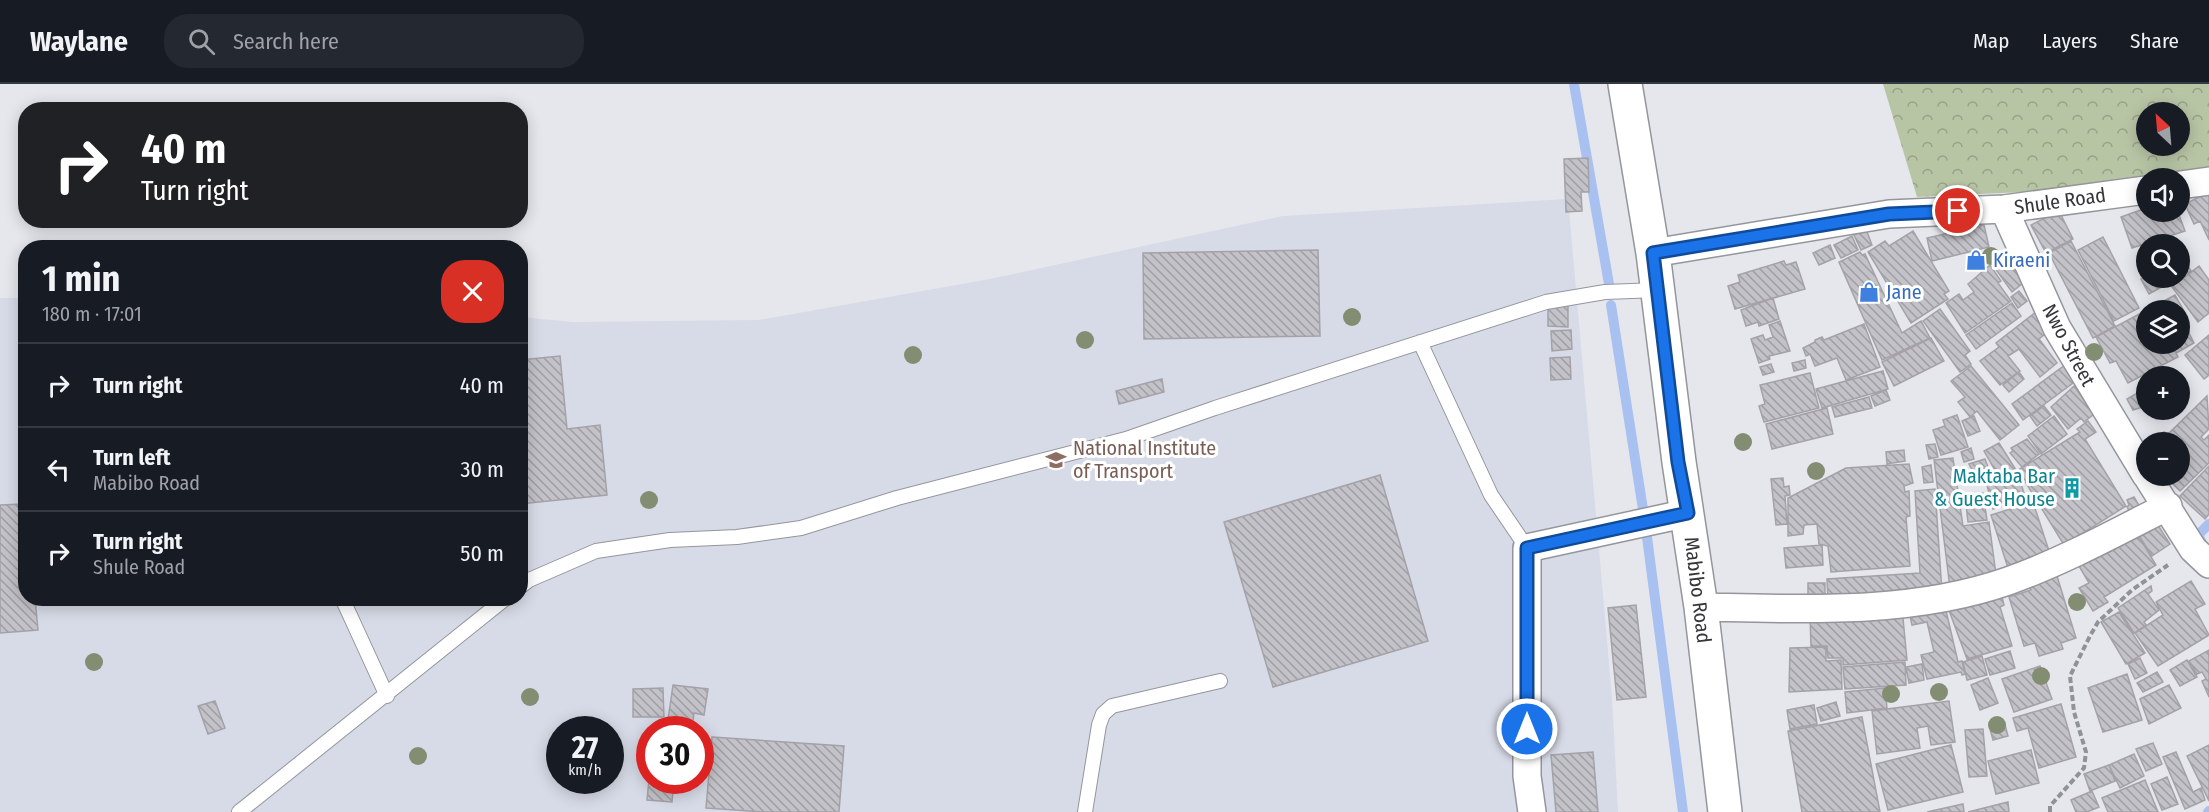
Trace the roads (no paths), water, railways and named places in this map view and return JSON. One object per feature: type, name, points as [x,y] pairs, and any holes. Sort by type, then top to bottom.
[{"type":"main road","name":"Mabibo Road","points":[[1625,84],[1653,253],[1678,462],[1688,513],[1701,607],[1725,812]]},
{"type":"street","points":[[2190,184],[2209,181]]},
{"type":"street","name":"Shule Road","points":[[1653,253],[1889,214],[2004,209],[2136,190]]},
{"type":"street","name":"Nwo Street","points":[[2004,209],[2057,328],[2136,457]]},
{"type":"street","name":"Nwo Street","points":[[2154,486],[2201,557]]},
{"type":"street","points":[[1701,607],[1849,607],[1921,602],[2006,582],[2071,556],[2168,506]]},
{"type":"street","points":[[1532,812],[1527,776],[1527,548],[1688,513]]},
{"type":"lane","points":[[528,581],[596,551],[670,540],[737,537],[801,528],[897,498],[1126,439],[1215,408],[1546,302],[1605,292],[1658,290]]},
{"type":"lane","points":[[1420,342],[1491,495],[1527,548]]},
{"type":"lane","points":[[346,606],[387,696]]},
{"type":"lane","points":[[239,812],[387,696],[496,606]]},
{"type":"lane","points":[[1085,812],[1099,725],[1103,714],[1112,706],[1220,681]]},
{"type":"waterway","points":[[1574,84],[1609,284]]},
{"type":"waterway","points":[[1611,305],[1645,522],[1683,812]]},
{"type":"waterway","points":[[2203,545],[2198,535],[2209,524]]},
{"type":"place","name":"Kiraeni","points":[[1976,260]]},
{"type":"place","name":"Jane","points":[[1869,292]]},
{"type":"place","name":"National Institute of Transport","points":[[1056,460]]},
{"type":"place","name":"Maktaba Bar & Guest House","points":[[2072,488]]}]
